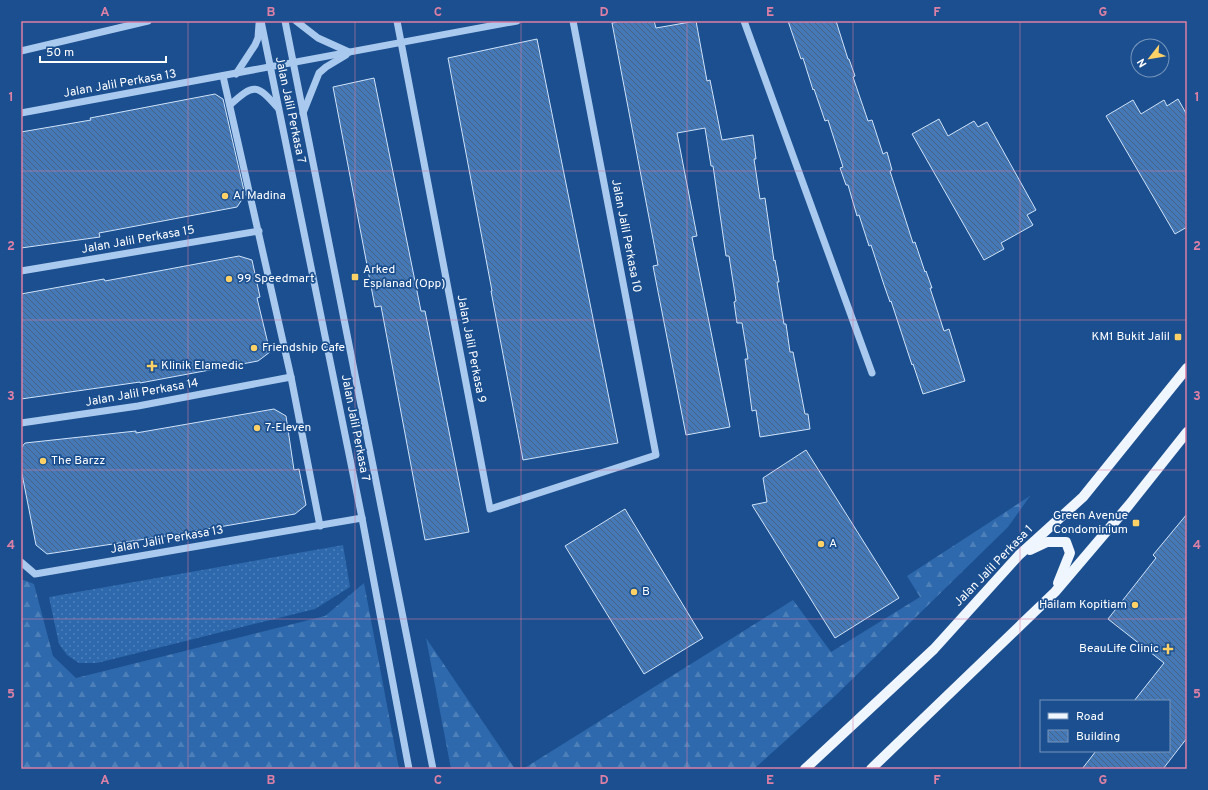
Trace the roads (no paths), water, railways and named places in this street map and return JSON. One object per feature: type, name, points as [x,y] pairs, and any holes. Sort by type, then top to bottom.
[{"type":"main road","name":"Jalan Jalil Perkasa 1","points":[[805,769],[934,649],[1020,555],[1083,497],[1187,368]]},
{"type":"main road","points":[[871,769],[1055,592],[1129,505],[1187,432]]},
{"type":"main road","points":[[1020,555],[1047,542],[1066,542],[1070,553],[1055,592]]},
{"type":"street","points":[[21,51],[148,21]]},
{"type":"street","points":[[236,74],[255,45],[258,38],[260,21]]},
{"type":"street","name":"Jalan Jalil Perkasa 7","points":[[260,21],[362,518],[409,769]]},
{"type":"street","name":"Jalan Jalil Perkasa 7","points":[[285,21],[433,769]]},
{"type":"street","points":[[296,21],[318,38],[349,52]]},
{"type":"street","name":"Jalan Jalil Perkasa 9","points":[[397,21],[490,509],[656,455]]},
{"type":"street","name":"Jalan Jalil Perkasa 13","points":[[21,113],[517,21]]},
{"type":"street","name":"Jalan Jalil Perkasa 10","points":[[573,21],[656,455]]},
{"type":"street","points":[[744,21],[872,373]]},
{"type":"street","points":[[303,113],[320,73],[326,67],[349,52]]},
{"type":"street","points":[[223,76],[291,378],[320,526]]},
{"type":"street","points":[[230,106],[247,90],[253,89],[265,94],[279,108]]},
{"type":"street","name":"Jalan Jalil Perkasa 15","points":[[21,271],[258,231]]},
{"type":"street","name":"Jalan Jalil Perkasa 14","points":[[21,424],[138,406],[291,378]]},
{"type":"street","name":"Jalan Jalil Perkasa 13","points":[[21,562],[35,574],[362,518]]},
{"type":"place","name":"Al Madina","points":[[225,196]]},
{"type":"place","name":"Arked Esplanad (Opp)","points":[[355,277]]},
{"type":"place","name":"99 Speedmart","points":[[229,279]]},
{"type":"place","name":"KM1 Bukit Jalil","points":[[1178,337]]},
{"type":"place","name":"Friendship Cafe","points":[[254,348]]},
{"type":"place","name":"Klinik Elamedic","points":[[152,366]]},
{"type":"place","name":"7-Eleven","points":[[257,428]]},
{"type":"place","name":"The Barzz","points":[[43,461]]},
{"type":"place","name":"Green Avenue Condominium","points":[[1136,523]]},
{"type":"place","name":"A","points":[[821,544]]},
{"type":"place","name":"B","points":[[634,592]]},
{"type":"place","name":"Hailam Kopitiam","points":[[1135,605]]},
{"type":"place","name":"BeauLife Clinic","points":[[1168,649]]}]
